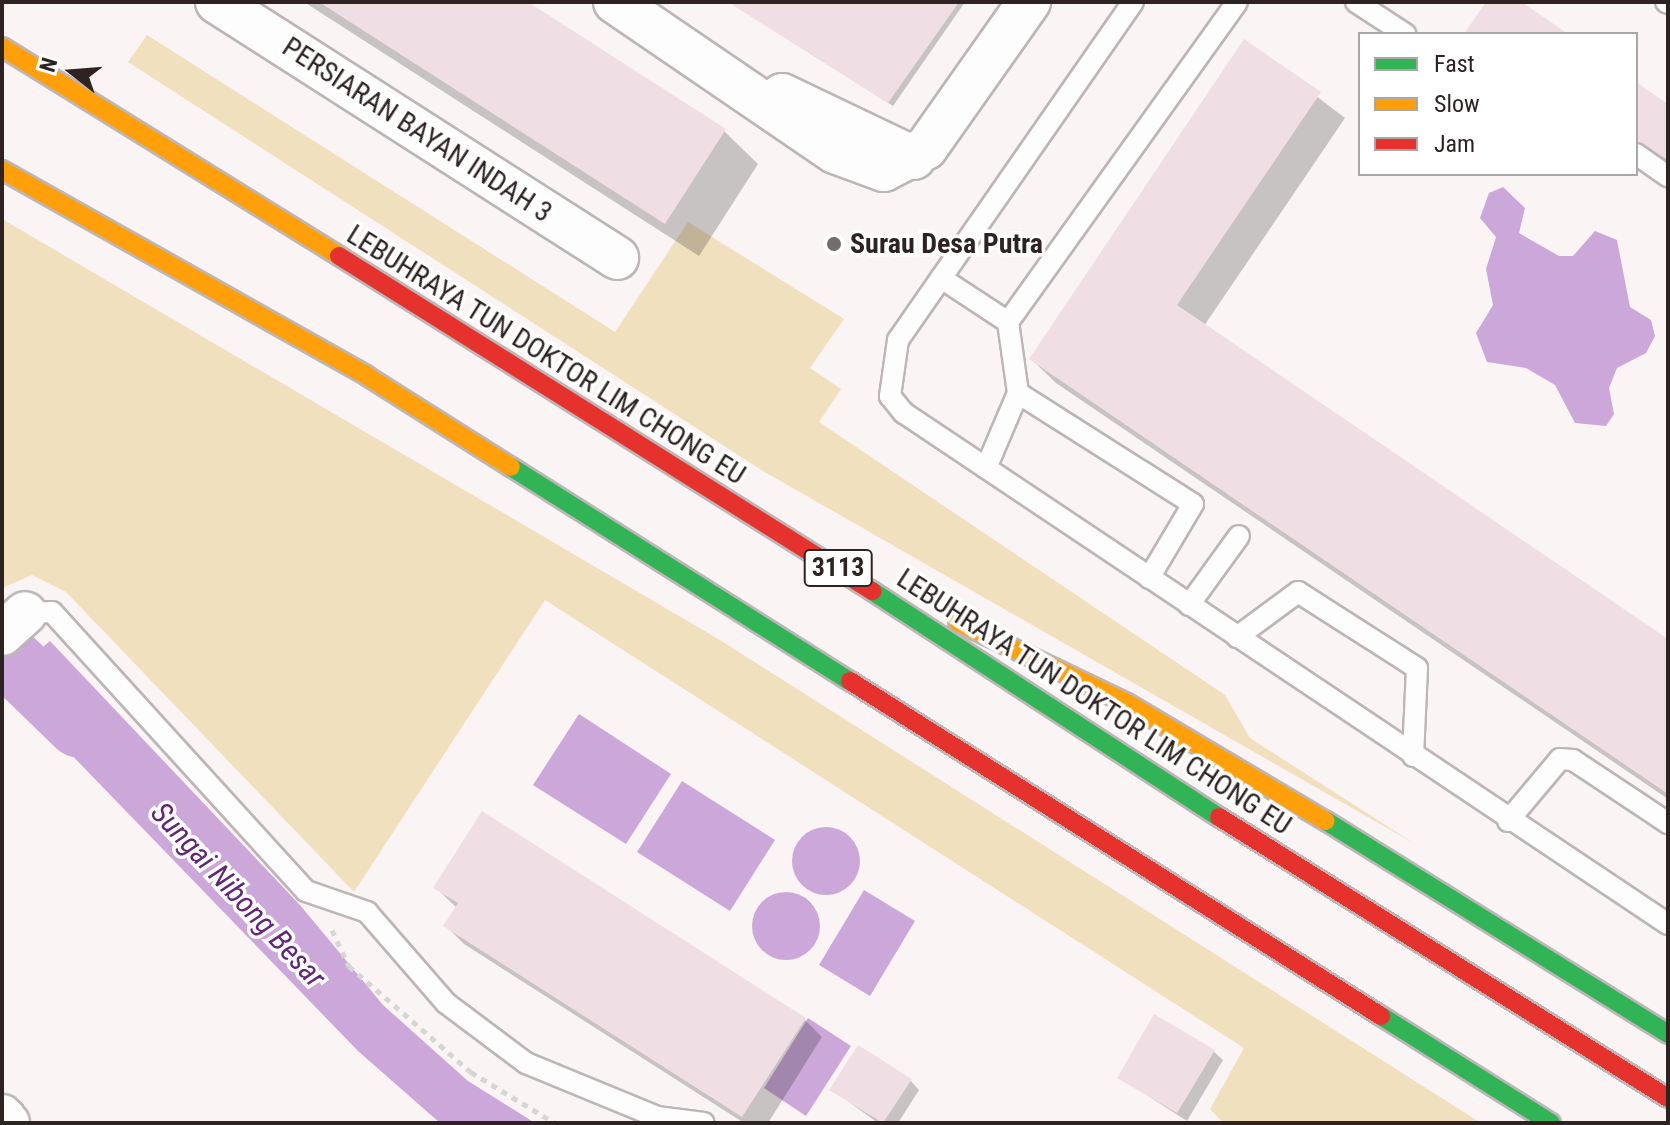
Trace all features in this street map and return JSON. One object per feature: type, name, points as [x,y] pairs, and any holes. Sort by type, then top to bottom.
[{"type":"highway","name":"LEBUHRAYA TUN DOKTOR LIM CHONG EU","points":[[2,47],[377,287],[819,555],[1093,739],[1668,1098]]},
{"type":"highway","points":[[2,170],[367,376],[1551,1123]]},
{"type":"highway","points":[[819,555],[1127,703],[1378,849],[1668,1034]]},
{"type":"street","name":"PERSIARAN BAYAN INDAH 3","points":[[217,2],[617,258]]},
{"type":"street","points":[[615,2],[835,152],[884,170],[914,158],[1029,2]]},
{"type":"street","points":[[2,1116],[8,1123]]},
{"type":"lane","points":[[1133,2],[898,340],[890,396],[986,468],[1508,821],[1668,924]]},
{"type":"lane","points":[[986,468],[1018,393],[1008,322],[1237,2]]},
{"type":"lane","points":[[1356,2],[1402,32]]},
{"type":"lane","points":[[1638,155],[1668,176]]},
{"type":"lane","points":[[941,278],[1008,322]]},
{"type":"lane","points":[[1018,393],[1193,504],[1149,578]]},
{"type":"lane","points":[[1189,605],[1239,536]]},
{"type":"lane","points":[[1237,637],[1298,592],[1417,668],[1413,756]]},
{"type":"lane","points":[[13,624],[52,612],[306,891],[367,912],[446,1003],[526,1063],[657,1117],[704,1123]]},
{"type":"lane","points":[[1508,821],[1560,759],[1573,760],[1668,823]]},
{"type":"shaded area","points":[[147,35],[615,332],[688,222],[844,319],[810,368],[841,389],[819,422],[1225,695],[1250,738],[1415,844],[763,471],[128,62]]},
{"type":"shaded area","points":[[2,219],[720,640],[1481,1123],[1223,1123],[1210,1109],[1244,1048],[545,600],[354,892],[66,592],[32,575],[2,588]]},
{"type":"water","points":[[1503,187],[1525,208],[1519,233],[1559,256],[1573,256],[1595,231],[1617,240],[1630,307],[1651,320],[1655,336],[1646,353],[1617,368],[1609,388],[1614,414],[1606,426],[1575,423],[1555,385],[1526,368],[1487,362],[1476,333],[1493,305],[1486,269],[1496,237],[1480,218],[1489,193]]},
{"type":"water","points":[[50,641],[300,905],[383,1005],[468,1081],[535,1123],[440,1123],[358,1051],[2,683]]},
{"type":"water","points":[[579,714],[671,774],[626,844],[533,785]]},
{"type":"water","points":[[682,781],[775,840],[730,911],[637,852]]},
{"type":"water","points":[[819,827],[833,827],[845,832],[855,842],[860,861],[855,880],[845,890],[833,895],[819,895],[807,890],[797,880],[792,868],[792,854],[797,842],[807,832]]},
{"type":"water","points":[[864,890],[915,921],[870,996],[819,965]]},
{"type":"water","points":[[779,892],[793,892],[805,897],[815,907],[820,926],[815,945],[805,955],[793,960],[779,960],[767,955],[757,945],[752,933],[752,919],[757,907],[767,897]]},
{"type":"water","points":[[808,1018],[851,1046],[806,1116],[764,1088]]},
{"type":"building","points":[[319,2],[528,2],[726,129],[665,224]]},
{"type":"building","points":[[728,2],[959,2],[888,103]]},
{"type":"building","points":[[1486,2],[1522,2],[1565,32],[1465,32]]},
{"type":"building","points":[[1244,39],[1321,92],[1177,305],[1668,639],[1668,794],[1029,359]]},
{"type":"building","points":[[1638,83],[1668,104],[1668,160],[1638,142]]},
{"type":"building","points":[[482,811],[806,1018],[742,1117],[443,926],[458,903],[433,888]]},
{"type":"building","points":[[1154,1014],[1215,1050],[1177,1113],[1117,1078]]},
{"type":"building","points":[[858,1045],[912,1079],[883,1123],[829,1090]]},
{"type":"waterway","name":"Sungai Nibong Besar","points":[[2,651],[79,726]]},
{"type":"traffic: fast","points":[[511,467],[850,681]]},
{"type":"traffic: fast","points":[[872,591],[1219,817]]},
{"type":"traffic: fast","points":[[1326,821],[1668,1034]]},
{"type":"traffic: fast","points":[[1381,1016],[1551,1123]]},
{"type":"traffic: slow","points":[[2,47],[339,256]]},
{"type":"traffic: slow","points":[[2,170],[367,376],[511,467]]},
{"type":"traffic: slow","points":[[958,622],[1127,703],[1326,821]]},
{"type":"traffic: jam","points":[[339,256],[872,591]]},
{"type":"traffic: jam","points":[[850,681],[1381,1016]]},
{"type":"traffic: jam","points":[[1219,817],[1668,1098]]},
{"type":"place","name":"Surau Desa Putra","points":[[834,244]]}]
